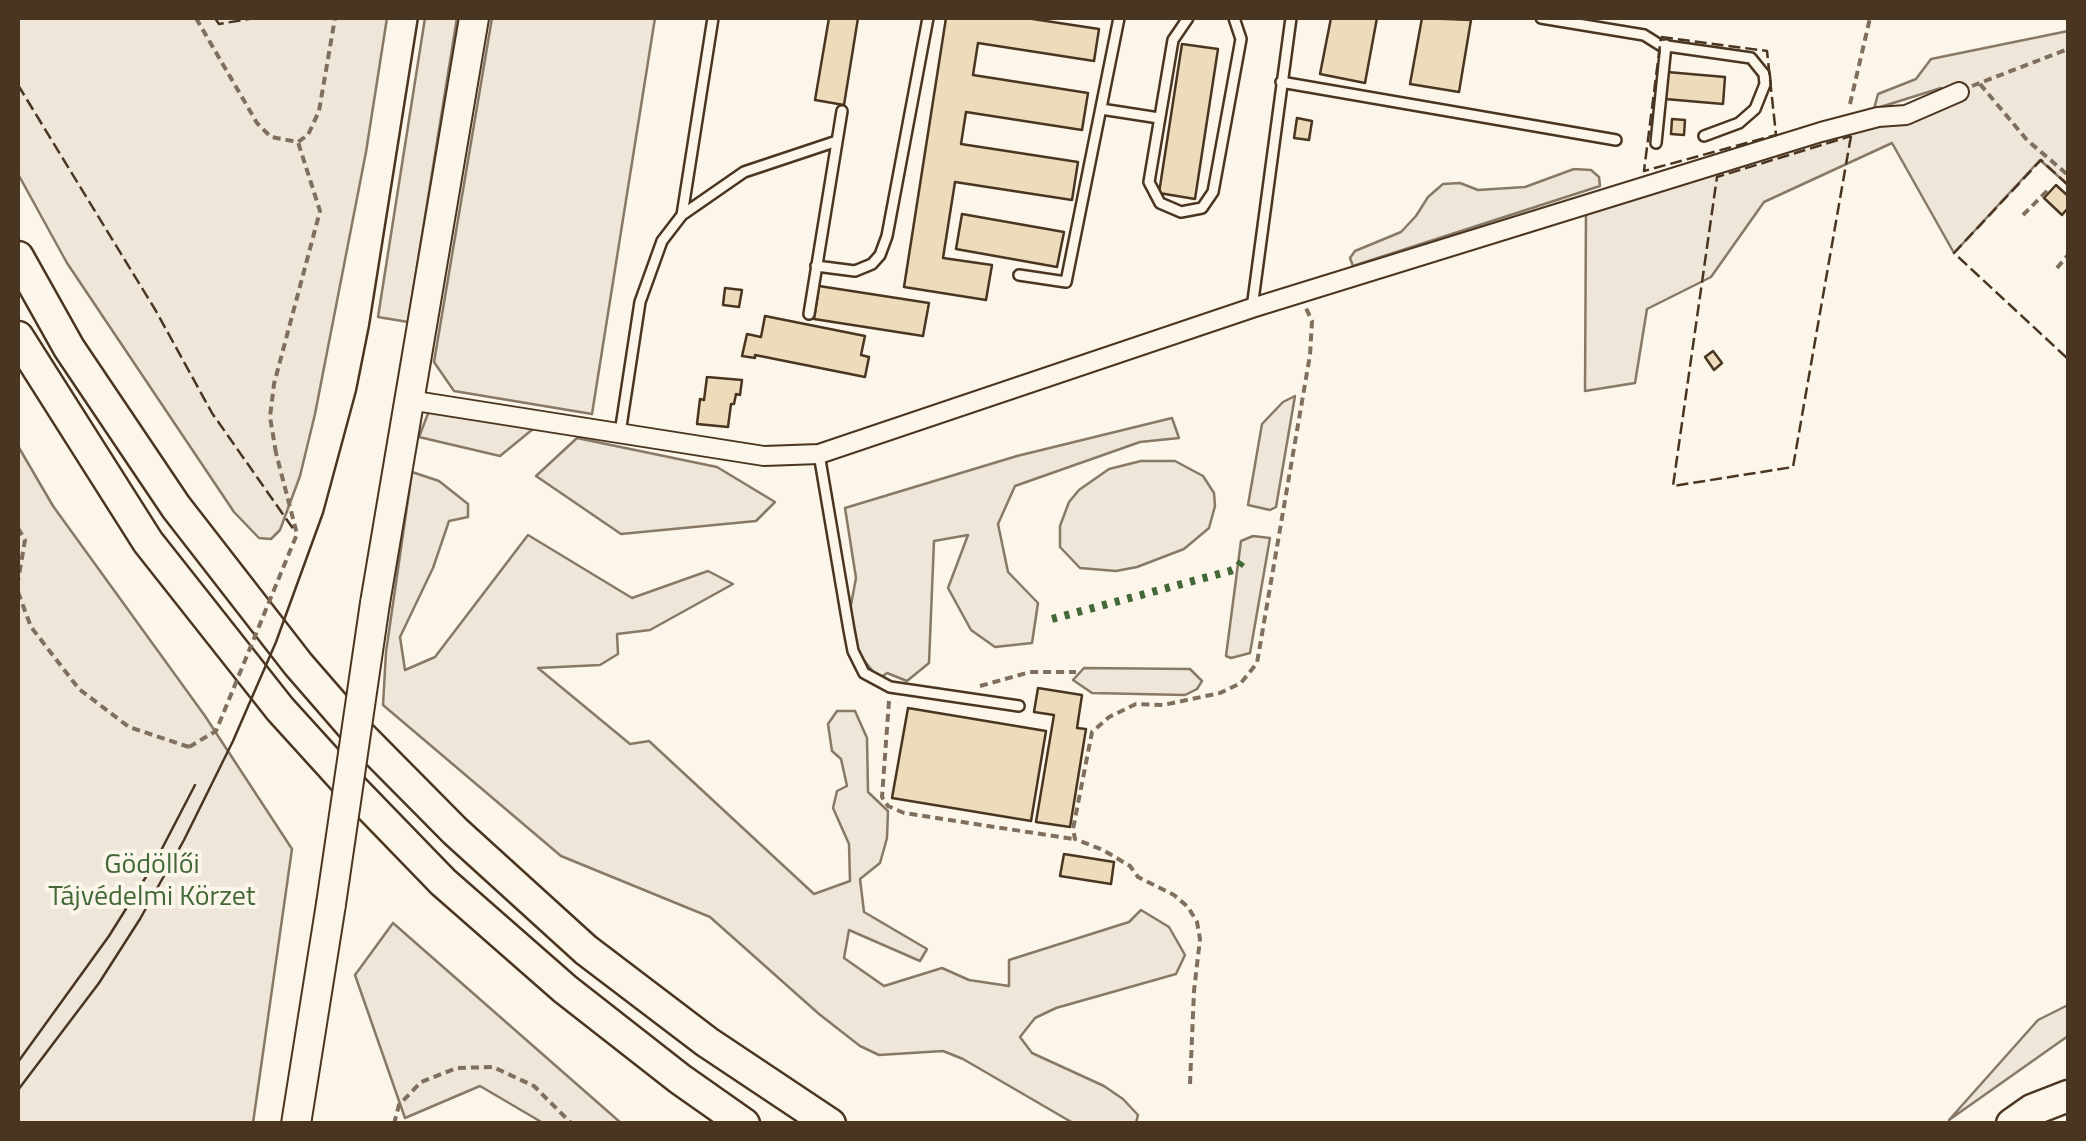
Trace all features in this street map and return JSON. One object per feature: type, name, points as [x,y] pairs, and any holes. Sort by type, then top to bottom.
[{"type":"highway","points":[[18,257],[69,348],[176,507],[356,732],[467,843],[586,950],[707,1042],[830,1124]]},
{"type":"highway","points":[[18,337],[148,542],[280,709],[348,785],[442,882],[566,989],[680,1080],[744,1124]]},
{"type":"highway","points":[[2012,1124],[2032,1110],[2068,1096]]},
{"type":"main road","points":[[296,1124],[375,603],[474,18]]},
{"type":"street","points":[[409,400],[764,456],[819,454],[1252,308],[1841,127],[1906,114],[1959,92]]},
{"type":"lane","points":[[682,215],[713,18]]},
{"type":"lane","points":[[816,266],[855,271],[872,264],[880,254],[928,18]]},
{"type":"lane","points":[[1018,275],[1066,282],[1119,18]]},
{"type":"lane","points":[[1188,18],[1173,40],[1150,172],[1151,190],[1160,203],[1173,211],[1187,212],[1202,208],[1213,192],[1240,39],[1234,18]]},
{"type":"lane","points":[[1252,308],[1291,18]]},
{"type":"lane","points":[[1541,18],[1644,35],[1666,45],[1743,54],[1756,62],[1764,74],[1762,96],[1747,118],[1704,136]]},
{"type":"lane","points":[[1656,143],[1666,45]]},
{"type":"lane","points":[[1281,82],[1616,140]]},
{"type":"lane","points":[[1101,109],[1159,118]]},
{"type":"lane","points":[[808,314],[842,110]]},
{"type":"lane","points":[[620,436],[640,302],[662,241],[682,215],[744,172],[837,141]]},
{"type":"lane","points":[[819,454],[848,630],[859,666],[890,687],[1019,706]]},
{"type":"path","points":[[196,18],[258,124],[271,137],[298,142],[308,135],[320,111],[335,18]]},
{"type":"path","points":[[1841,127],[1852,101],[1870,18]]},
{"type":"path","points":[[1959,92],[2068,49]]},
{"type":"path","points":[[1980,84],[2027,140],[2068,175]]},
{"type":"path","points":[[18,592],[32,627],[79,689],[129,727],[189,747],[216,731],[297,534],[270,417],[274,384],[320,210],[298,142]]},
{"type":"path","points":[[2023,215],[2049,189]]},
{"type":"path","points":[[2058,268],[2068,255]]},
{"type":"path","points":[[1075,840],[1073,829],[1092,732],[1136,704],[1164,706],[1220,693],[1241,683],[1256,662],[1310,355],[1312,321],[1302,294]]},
{"type":"path","points":[[18,528],[25,540],[18,581]]},
{"type":"path","points":[[959,697],[988,682],[1030,672],[1076,672]]},
{"type":"path","points":[[890,692],[882,797],[888,806],[904,813],[1075,840],[1130,866],[1138,877],[1174,895],[1188,907],[1197,922],[1200,939],[1190,1084]]},
{"type":"path","points":[[394,1124],[399,1105],[421,1082],[458,1068],[494,1067],[534,1086],[572,1124]]},
{"type":"green space","points":[[18,18],[387,18],[366,152],[315,414],[300,476],[280,530],[271,539],[259,538],[234,512],[67,263],[18,174]]},
{"type":"green space","points":[[425,18],[457,18],[408,322],[378,317]]},
{"type":"green space","points":[[492,18],[655,18],[592,414],[454,391],[434,362]]},
{"type":"green space","points":[[2068,31],[2068,185],[2040,160],[1954,253],[1892,143],[1764,202],[1711,277],[1647,309],[1635,383],[1585,391],[1586,209],[1947,103],[1941,88],[1874,109],[1878,94],[1916,79],[1931,59]]},
{"type":"green space","points":[[1574,169],[1591,170],[1599,177],[1600,186],[1353,266],[1350,258],[1355,251],[1401,232],[1443,184],[1460,183],[1478,190],[1525,187]]},
{"type":"green space","points":[[1295,396],[1276,507],[1270,510],[1248,505],[1262,424],[1283,402]]},
{"type":"green space","points":[[429,411],[533,429],[500,456],[419,437]]},
{"type":"green space","points":[[1172,418],[1179,438],[1140,442],[1015,486],[998,524],[1008,572],[1038,603],[1032,643],[995,647],[971,630],[948,588],[968,535],[934,541],[929,663],[907,681],[887,673],[879,679],[858,653],[850,610],[856,578],[845,508],[1017,456]]},
{"type":"green space","points":[[577,438],[717,467],[775,502],[756,521],[621,534],[536,476]]},
{"type":"green space","name":"Gödöllői Tájvédelmi Körzet","points":[[18,446],[53,506],[205,716],[292,849],[253,1123],[18,1123]]},
{"type":"green space","points":[[1141,461],[1175,461],[1203,476],[1214,493],[1209,528],[1184,549],[1137,567],[1116,571],[1080,568],[1060,547],[1060,526],[1069,502],[1109,469]]},
{"type":"green space","points":[[412,472],[439,481],[468,504],[468,517],[449,521],[433,568],[400,637],[405,670],[435,657],[528,535],[632,598],[708,571],[733,584],[650,630],[617,634],[618,654],[600,665],[538,668],[630,744],[649,741],[814,894],[850,881],[849,844],[833,808],[837,791],[847,786],[841,759],[832,751],[828,724],[837,711],[855,711],[867,738],[868,792],[888,811],[887,838],[880,863],[860,879],[864,912],[927,949],[920,961],[849,930],[844,958],[884,986],[942,968],[969,980],[1009,986],[1009,960],[1129,922],[1141,910],[1169,927],[1185,955],[1176,974],[1056,1008],[1035,1018],[1020,1037],[1032,1053],[1104,1086],[1123,1099],[1138,1115],[1136,1123],[1073,1123],[943,1051],[879,1055],[860,1046],[710,917],[561,856],[383,705],[386,652]]},
{"type":"green space","points":[[1253,536],[1270,538],[1250,653],[1231,658],[1226,656],[1241,541]]},
{"type":"green space","points":[[1084,668],[1190,669],[1202,681],[1185,695],[1092,693],[1073,680]]},
{"type":"green space","points":[[393,923],[621,1123],[543,1123],[480,1086],[405,1118],[355,975]]},
{"type":"green space","points":[[2068,1005],[2068,1036],[1949,1120],[2038,1020]]},
{"type":"building","points":[[829,18],[858,18],[844,105],[815,100]]},
{"type":"building","points":[[946,18],[1026,18],[1099,29],[1094,61],[978,43],[973,75],[1088,93],[1082,130],[966,112],[961,144],[1078,162],[1072,200],[955,182],[943,258],[992,265],[986,300],[904,287]]},
{"type":"building","points":[[1331,18],[1377,18],[1365,83],[1320,74]]},
{"type":"building","points":[[1422,18],[1471,20],[1459,92],[1410,84]]},
{"type":"building","points":[[1182,44],[1218,49],[1195,199],[1159,193]]},
{"type":"building","points":[[1667,72],[1725,77],[1723,104],[1665,99]]},
{"type":"building","points":[[1297,118],[1312,121],[1309,140],[1294,138]]},
{"type":"building","points":[[1672,119],[1685,120],[1684,135],[1671,134]]},
{"type":"building","points":[[2056,185],[2068,196],[2068,208],[2062,215],[2044,198]]},
{"type":"building","points":[[962,214],[1064,232],[1057,267],[956,249]]},
{"type":"building","points":[[819,286],[929,303],[923,336],[814,319]]},
{"type":"building","points":[[725,288],[742,290],[739,307],[723,305]]},
{"type":"building","points":[[765,316],[865,336],[861,355],[869,357],[865,377],[755,355],[742,356],[747,334],[761,337]]},
{"type":"building","points":[[1713,351],[1722,363],[1714,370],[1705,357]]},
{"type":"building","points":[[707,377],[742,380],[740,395],[736,394],[731,404],[728,427],[697,424]]},
{"type":"building","points":[[1038,688],[1082,695],[1077,728],[1086,729],[1070,827],[1036,822],[1054,715],[1034,712]]},
{"type":"building","points":[[908,708],[1046,731],[1031,821],[892,798]]},
{"type":"building","points":[[1064,854],[1114,862],[1111,884],[1060,876]]},
{"type":"tram line","points":[[18,1090],[99,983],[140,919],[233,741],[276,642],[323,513],[356,391],[418,18]]},
{"type":"tram line","points":[[18,1062],[109,936],[154,864],[195,785]]},
{"type":"hedge","points":[[1052,619],[1230,571],[1246,556]]},
{"type":"fence","points":[[215,18],[219,24],[255,18]]},
{"type":"fence","points":[[1661,37],[1767,51],[1776,135],[1644,171],[1661,37]]},
{"type":"fence","points":[[18,85],[156,311],[212,413],[294,530]]},
{"type":"fence","points":[[1851,136],[1793,467],[1673,486],[1717,177],[1851,136]]},
{"type":"fence","points":[[2068,185],[2041,160],[1954,253],[2068,359]]}]
